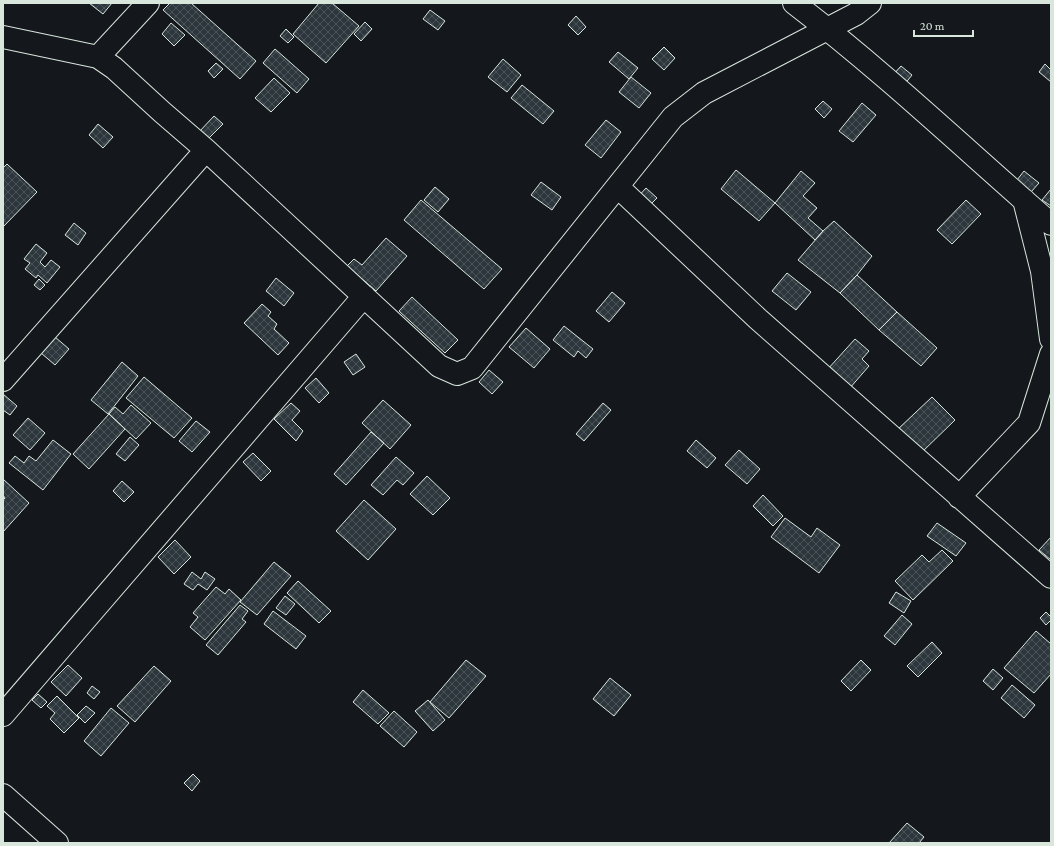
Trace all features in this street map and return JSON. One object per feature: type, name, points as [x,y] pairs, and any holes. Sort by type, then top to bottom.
[{"type":"street","points":[[98,58],[148,3]]},
{"type":"street","points":[[794,3],[828,29],[901,91],[1051,224]]},
{"type":"street","points":[[3,37],[98,58],[114,68],[206,150],[439,366],[457,374],[472,368],[673,117],[704,93],[856,14],[870,3]]},
{"type":"street","points":[[3,380],[206,150]]},
{"type":"street","points":[[618,187],[758,320],[1051,577]]},
{"type":"street","points":[[1024,200],[1042,271],[1051,339]]},
{"type":"street","points":[[3,715],[364,296]]},
{"type":"street","points":[[959,497],[1029,423],[1051,354]]},
{"type":"street","points":[[3,795],[57,843]]},
{"type":"building","points":[[89,3],[112,3],[103,14]]},
{"type":"building","points":[[170,3],[191,3],[256,61],[240,79],[163,10]]},
{"type":"building","points":[[319,3],[332,3],[359,26],[326,63],[293,34]]},
{"type":"building","points":[[430,10],[445,21],[438,30],[423,19]]},
{"type":"building","points":[[576,16],[586,27],[578,35],[568,25]]},
{"type":"building","points":[[365,22],[372,29],[361,41],[354,34]]},
{"type":"building","points":[[171,23],[185,35],[174,46],[162,34]]},
{"type":"building","points":[[286,29],[294,37],[288,43],[280,36]]},
{"type":"building","points":[[664,47],[675,58],[664,70],[652,59]]},
{"type":"building","points":[[275,49],[309,79],[297,93],[263,63]]},
{"type":"building","points":[[618,52],[638,68],[629,79],[609,62]]},
{"type":"building","points":[[503,59],[521,75],[507,92],[488,77]]},
{"type":"building","points":[[216,63],[223,69],[214,78],[208,71]]},
{"type":"building","points":[[1045,64],[1051,70],[1051,82],[1039,72]]},
{"type":"building","points":[[901,66],[912,75],[904,85],[892,76]]},
{"type":"building","points":[[631,77],[651,93],[639,108],[619,92]]},
{"type":"building","points":[[274,78],[290,93],[271,112],[255,98]]},
{"type":"building","points":[[522,85],[554,111],[543,124],[511,98]]},
{"type":"building","points":[[823,101],[832,109],[824,118],[815,109]]},
{"type":"building","points":[[862,103],[876,115],[853,142],[839,131]]},
{"type":"building","points":[[214,116],[223,124],[207,140],[198,133]]},
{"type":"building","points":[[606,120],[621,132],[601,158],[585,145]]},
{"type":"building","points":[[98,124],[113,137],[103,148],[89,135]]},
{"type":"building","points":[[7,164],[37,192],[3,227],[3,168]]},
{"type":"building","points":[[736,170],[775,203],[759,221],[721,189]]},
{"type":"building","points":[[801,171],[815,183],[803,196],[817,208],[808,218],[823,231],[815,240],[775,203]]},
{"type":"building","points":[[1024,171],[1039,183],[1031,192],[1017,180]]},
{"type":"building","points":[[541,182],[561,197],[552,210],[531,195]]},
{"type":"building","points":[[435,187],[449,199],[438,212],[424,200]]},
{"type":"building","points":[[646,188],[657,198],[646,209],[636,199]]},
{"type":"building","points":[[1051,189],[1051,206],[1042,200]]},
{"type":"building","points":[[421,200],[502,269],[484,289],[404,220]]},
{"type":"building","points":[[966,200],[981,214],[952,244],[937,230]]},
{"type":"building","points":[[834,221],[872,256],[840,293],[798,260],[823,231]]},
{"type":"building","points":[[74,223],[86,233],[78,245],[65,235]]},
{"type":"building","points":[[386,238],[407,256],[376,291],[347,266],[354,259],[362,265]]},
{"type":"building","points":[[36,244],[47,253],[40,262],[45,267],[51,260],[60,267],[47,283],[38,275],[36,278],[25,269],[30,263],[24,259]]},
{"type":"building","points":[[787,273],[811,292],[796,310],[772,291]]},
{"type":"building","points":[[857,275],[897,312],[879,330],[840,293]]},
{"type":"building","points":[[276,278],[294,293],[284,306],[266,291]]},
{"type":"building","points":[[39,279],[45,285],[40,290],[34,285]]},
{"type":"building","points":[[612,292],[625,303],[609,322],[596,311]]},
{"type":"building","points":[[412,297],[458,340],[445,353],[399,311]]},
{"type":"building","points":[[262,304],[271,312],[268,316],[277,324],[274,329],[289,343],[278,355],[244,323]]},
{"type":"building","points":[[897,312],[937,348],[921,366],[879,330]]},
{"type":"building","points":[[564,326],[593,349],[586,358],[578,351],[574,357],[553,340]]},
{"type":"building","points":[[526,328],[550,349],[534,368],[509,347]]},
{"type":"building","points":[[55,337],[69,349],[55,365],[41,353]]},
{"type":"building","points":[[855,339],[869,351],[862,359],[869,366],[849,389],[827,370]]},
{"type":"building","points":[[356,354],[365,367],[353,375],[344,362]]},
{"type":"building","points":[[122,362],[138,376],[108,414],[91,400]]},
{"type":"building","points":[[489,370],[503,382],[492,394],[479,382]]},
{"type":"building","points":[[144,377],[192,418],[174,438],[126,398]]},
{"type":"building","points":[[316,378],[329,393],[319,403],[305,388]]},
{"type":"building","points":[[3,394],[17,406],[10,415],[3,410]]},
{"type":"building","points":[[932,397],[955,420],[920,454],[897,430]]},
{"type":"building","points":[[383,400],[411,425],[390,449],[362,423]]},
{"type":"building","points":[[291,403],[300,411],[292,420],[303,431],[296,441],[274,419]]},
{"type":"building","points":[[603,403],[611,410],[584,441],[576,434]]},
{"type":"building","points":[[131,405],[151,423],[136,439],[109,414],[115,407],[123,414]]},
{"type":"building","points":[[109,414],[125,429],[89,469],[73,454]]},
{"type":"building","points":[[28,418],[45,433],[30,450],[13,435]]},
{"type":"building","points":[[196,421],[210,432],[192,452],[179,441]]},
{"type":"building","points":[[371,432],[384,443],[346,485],[334,474]]},
{"type":"building","points":[[130,437],[139,445],[125,461],[116,454]]},
{"type":"building","points":[[53,440],[71,454],[43,490],[9,463],[15,456],[24,463],[29,456],[36,461]]},
{"type":"building","points":[[696,440],[716,458],[707,468],[687,451]]},
{"type":"building","points":[[739,450],[760,469],[747,484],[725,465]]},
{"type":"building","points":[[253,453],[271,471],[261,481],[243,462]]},
{"type":"building","points":[[396,457],[414,473],[403,485],[397,480],[383,495],[371,485]]},
{"type":"building","points":[[427,476],[450,498],[433,515],[410,494]]},
{"type":"building","points":[[3,479],[29,503],[3,532],[3,500],[5,498],[3,495]]},
{"type":"building","points":[[122,481],[134,492],[124,502],[113,491]]},
{"type":"building","points":[[763,495],[783,516],[773,526],[753,506]]},
{"type":"building","points":[[364,500],[396,529],[368,560],[336,531]]},
{"type":"building","points":[[785,518],[811,537],[817,528],[840,545],[819,573],[771,537]]},
{"type":"building","points":[[937,523],[966,543],[956,556],[927,536]]},
{"type":"building","points":[[1051,537],[1051,560],[1039,550]]},
{"type":"building","points":[[175,540],[191,557],[174,574],[158,557]]},
{"type":"building","points":[[942,550],[953,561],[913,600],[895,581],[922,555],[929,562]]},
{"type":"building","points":[[274,562],[291,576],[257,615],[240,602]]},
{"type":"building","points":[[192,572],[201,579],[205,572],[215,579],[207,590],[198,584],[193,590],[184,584]]},
{"type":"building","points":[[298,581],[331,611],[319,623],[287,593]]},
{"type":"building","points":[[216,587],[225,594],[229,589],[241,600],[205,640],[190,627],[198,617],[193,613]]},
{"type":"building","points":[[896,592],[911,601],[904,613],[889,603]]},
{"type":"building","points":[[285,596],[295,604],[286,615],[276,608]]},
{"type":"building","points":[[240,605],[248,611],[242,619],[246,622],[218,655],[206,645]]},
{"type":"building","points":[[273,611],[306,636],[296,649],[264,624]]},
{"type":"building","points":[[1046,612],[1051,617],[1051,620],[1046,625],[1040,618]]},
{"type":"building","points":[[902,615],[912,624],[895,645],[884,636]]},
{"type":"building","points":[[1036,631],[1051,644],[1051,674],[1034,693],[1004,668]]},
{"type":"building","points":[[932,642],[942,653],[918,677],[907,666]]},
{"type":"building","points":[[466,660],[486,676],[449,718],[430,702]]},
{"type":"building","points":[[861,660],[871,670],[851,691],[841,681]]},
{"type":"building","points":[[68,665],[82,678],[66,696],[51,682]]},
{"type":"building","points":[[154,666],[171,681],[135,722],[117,706]]},
{"type":"building","points":[[993,669],[1003,678],[993,690],[983,681]]},
{"type":"building","points":[[610,678],[631,695],[614,716],[593,699]]},
{"type":"building","points":[[1012,685],[1035,705],[1024,718],[1001,698]]},
{"type":"building","points":[[92,686],[100,692],[94,699],[87,693]]},
{"type":"building","points":[[363,690],[389,713],[378,724],[353,702]]},
{"type":"building","points":[[38,694],[47,702],[41,708],[32,700]]},
{"type":"building","points":[[57,696],[79,718],[64,733],[50,719],[55,713],[47,706]]},
{"type":"building","points":[[428,700],[445,720],[433,731],[415,711]]},
{"type":"building","points":[[86,706],[95,713],[85,723],[77,715]]},
{"type":"building","points":[[111,708],[129,723],[101,756],[84,741]]},
{"type":"building","points":[[394,711],[417,732],[404,747],[380,726]]},
{"type":"building","points":[[193,774],[200,781],[192,791],[184,783]]},
{"type":"building","points":[[907,823],[924,837],[919,843],[889,843]]}]
